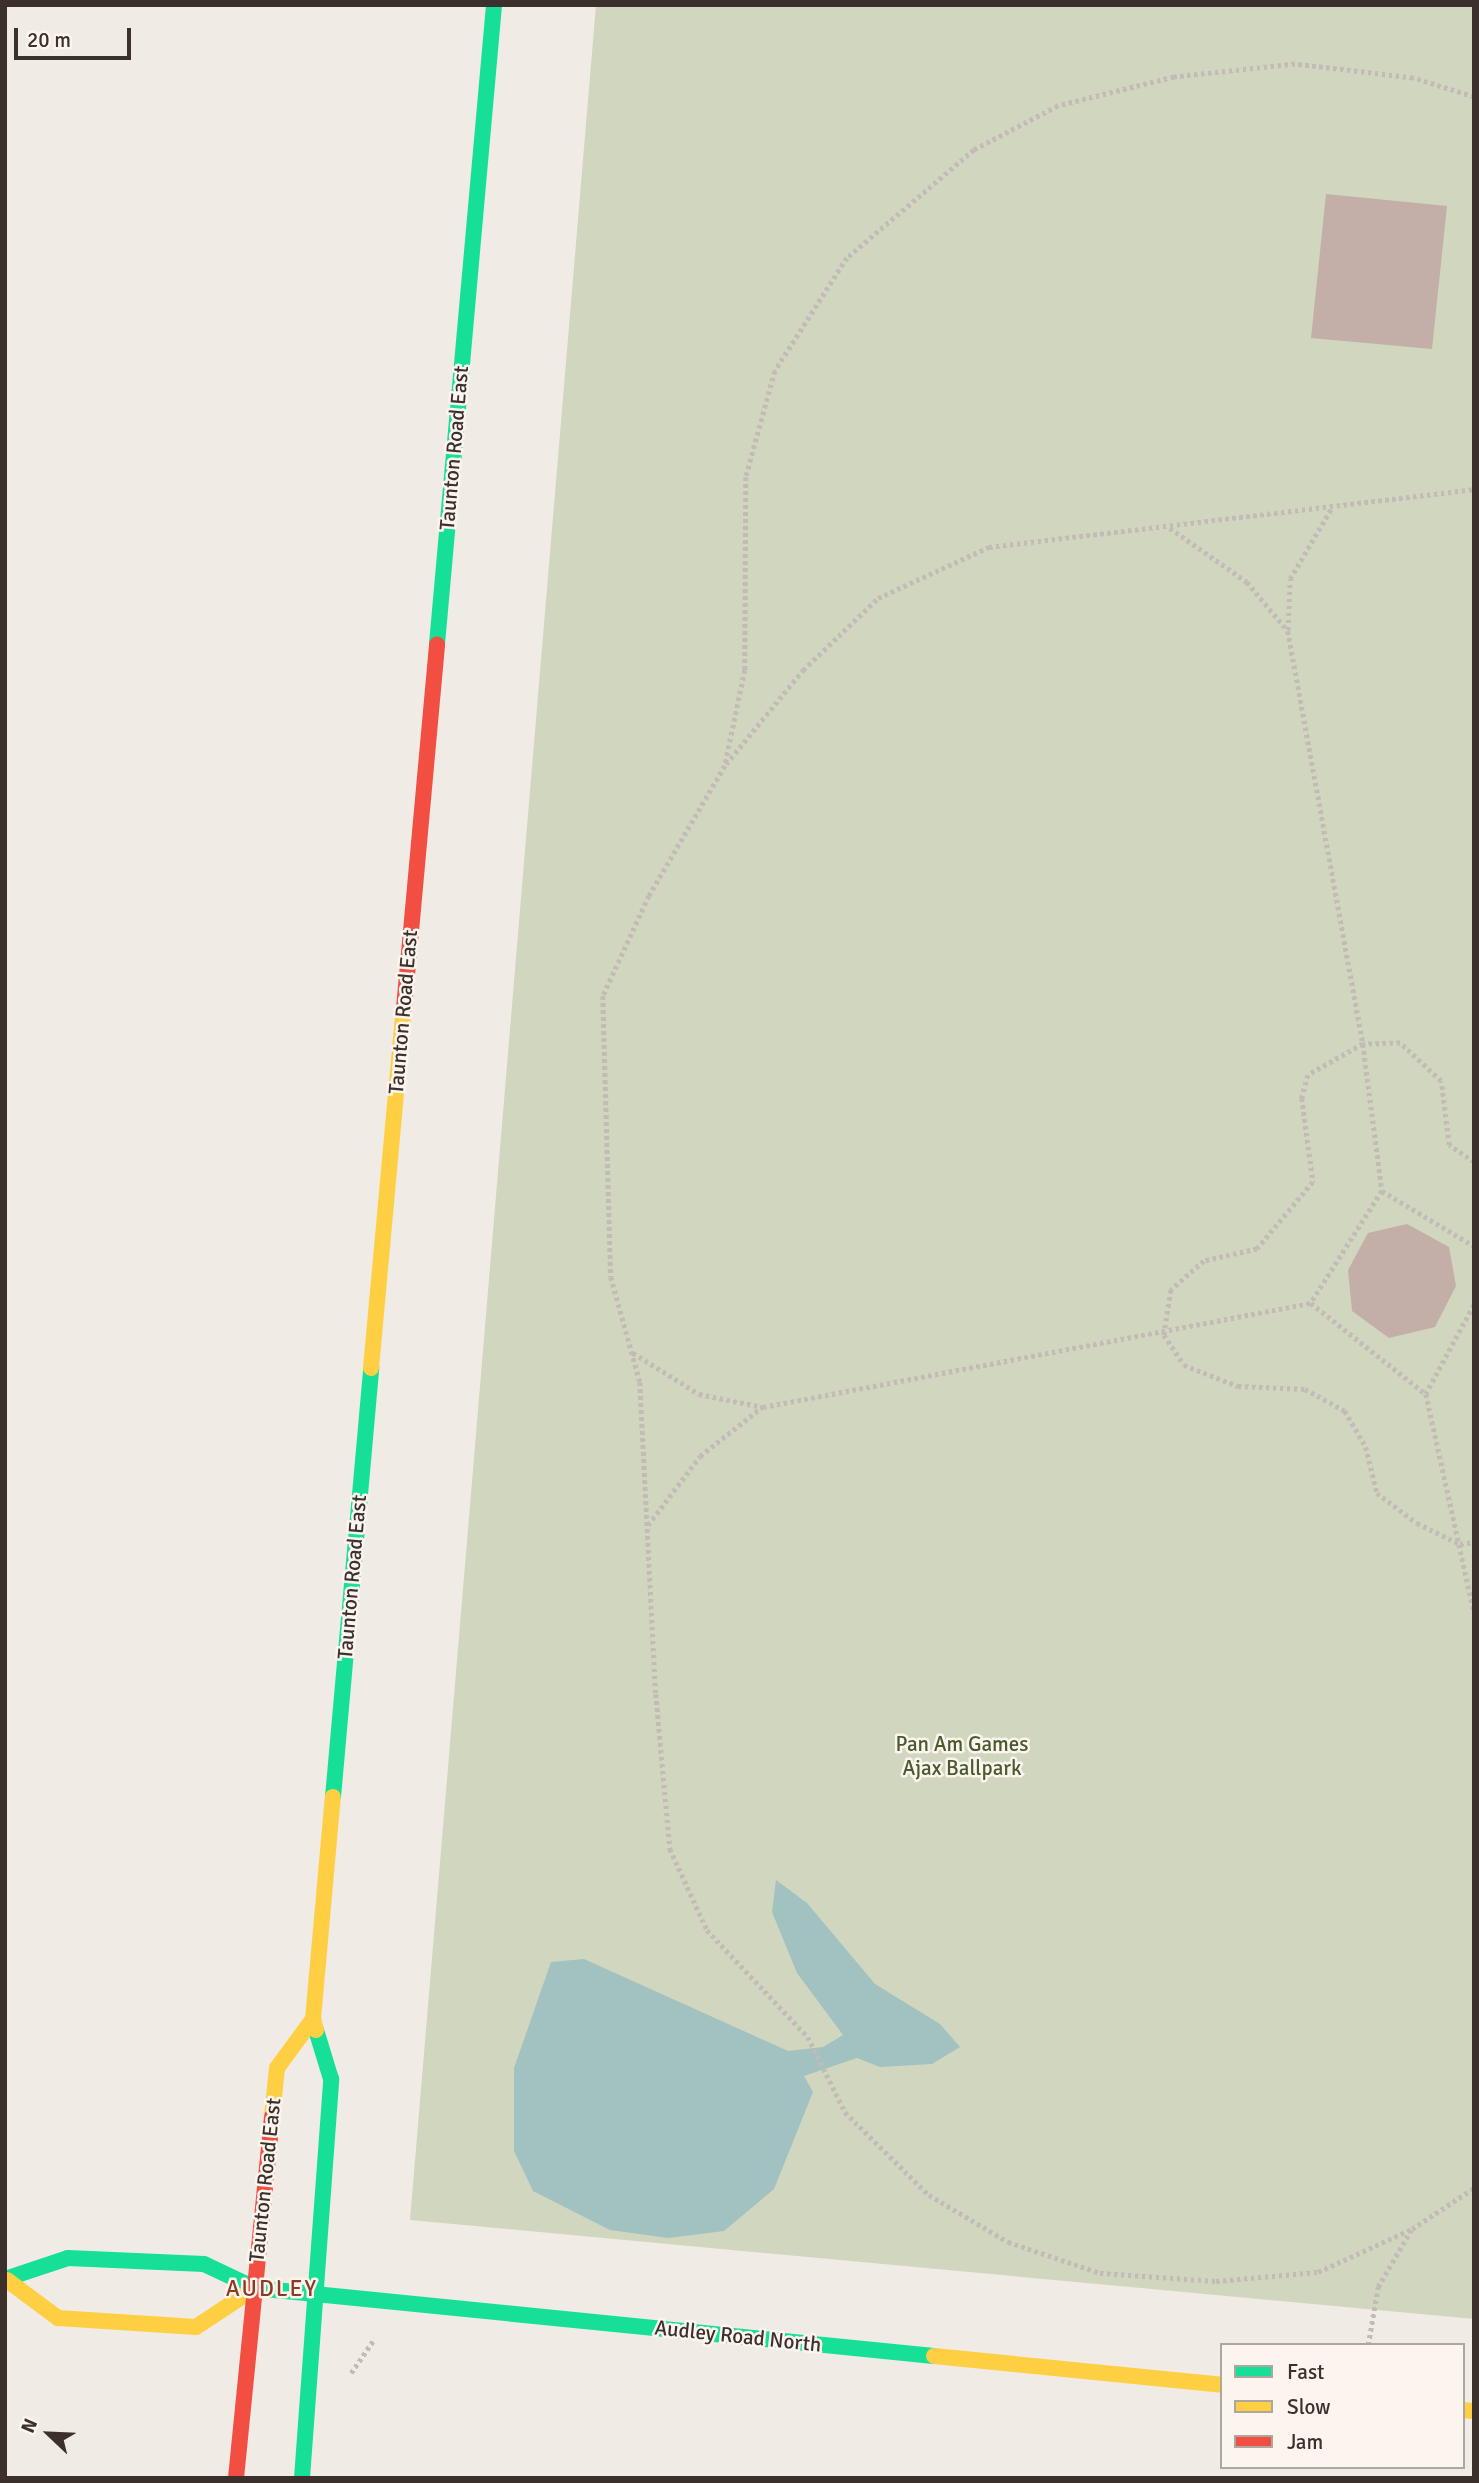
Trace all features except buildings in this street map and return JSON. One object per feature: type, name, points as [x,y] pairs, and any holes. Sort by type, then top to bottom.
[{"type":"main road","name":"Taunton Road East","points":[[302,2478],[331,2079],[313,2019],[494,5]]},
{"type":"main road","name":"Taunton Road East","points":[[236,2478],[277,2068],[313,2019]]},
{"type":"main road","name":"Audley Road North","points":[[6,2279],[68,2258],[204,2264],[255,2288],[1220,2385]]},
{"type":"main road","name":"Audley Road North","points":[[6,2279],[58,2318],[196,2326],[255,2288]]},
{"type":"path","points":[[725,766],[745,670],[746,477],[775,372],[847,258],[974,150],[1058,106],[1174,78],[1295,64],[1413,78],[1474,97]]},
{"type":"path","points":[[1474,489],[1170,528],[989,547],[878,598],[803,670],[725,766],[649,896],[603,996],[611,1277],[640,1382],[670,1849],[707,1930],[811,2045],[845,2112],[929,2195],[1008,2242],[1100,2273],[1216,2281],[1318,2272],[1412,2229],[1474,2189]]},
{"type":"path","points":[[632,1352],[699,1394],[763,1407],[1164,1335],[1311,1303],[1382,1191],[1363,1044],[1289,631],[1290,579],[1333,506]]},
{"type":"path","points":[[1170,528],[1247,582],[1289,631]]},
{"type":"path","points":[[1474,1163],[1450,1145],[1441,1081],[1400,1043],[1363,1044],[1308,1075],[1302,1098],[1313,1182],[1257,1249],[1204,1261],[1171,1290],[1164,1335],[1184,1365],[1238,1386],[1305,1389],[1345,1411],[1366,1447],[1377,1493],[1417,1523],[1460,1544],[1474,1542]]},
{"type":"path","points":[[1382,1191],[1474,1246]]},
{"type":"path","points":[[1311,1303],[1426,1394],[1474,1612]]},
{"type":"path","points":[[1426,1394],[1474,1306]]},
{"type":"path","points":[[648,1525],[700,1456],[763,1407]]},
{"type":"path","points":[[1368,2343],[1378,2287],[1412,2229]]},
{"type":"path","points":[[349,2388],[350,2375],[374,2345],[381,2299]]},
{"type":"green space","name":"Pan Am Games Ajax Ballpark","points":[[596,5],[1474,5],[1474,2319],[410,2220]]},
{"type":"water","points":[[776,1880],[807,1903],[875,1984],[940,2024],[960,2047],[932,2064],[880,2067],[857,2058],[804,2076],[813,2092],[774,2189],[724,2231],[668,2238],[610,2230],[533,2191],[514,2151],[514,2068],[551,1962],[584,1959],[788,2051],[823,2047],[843,2035],[797,1973],[772,1912]]},
{"type":"traffic: fast","points":[[437,644],[494,5]]},
{"type":"traffic: fast","points":[[333,1797],[371,1368]]},
{"type":"traffic: fast","points":[[302,2478],[331,2079],[316,2030]]},
{"type":"traffic: fast","points":[[5,2279],[68,2258],[204,2264],[255,2288],[934,2356]]},
{"type":"traffic: slow","points":[[371,1368],[404,1008]]},
{"type":"traffic: slow","points":[[316,2030],[313,2019],[333,1797]]},
{"type":"traffic: slow","points":[[272,2117],[277,2068],[313,2019]]},
{"type":"traffic: slow","points":[[7,2280],[58,2318],[196,2327],[255,2288]]},
{"type":"traffic: slow","points":[[934,2356],[1220,2385]]},
{"type":"traffic: slow","points":[[1465,2410],[1474,2411]]},
{"type":"traffic: jam","points":[[404,1008],[437,644]]},
{"type":"traffic: jam","points":[[236,2478],[272,2117]]},
{"type":"district","name":"AUDLEY","points":[[272,2289]]}]
